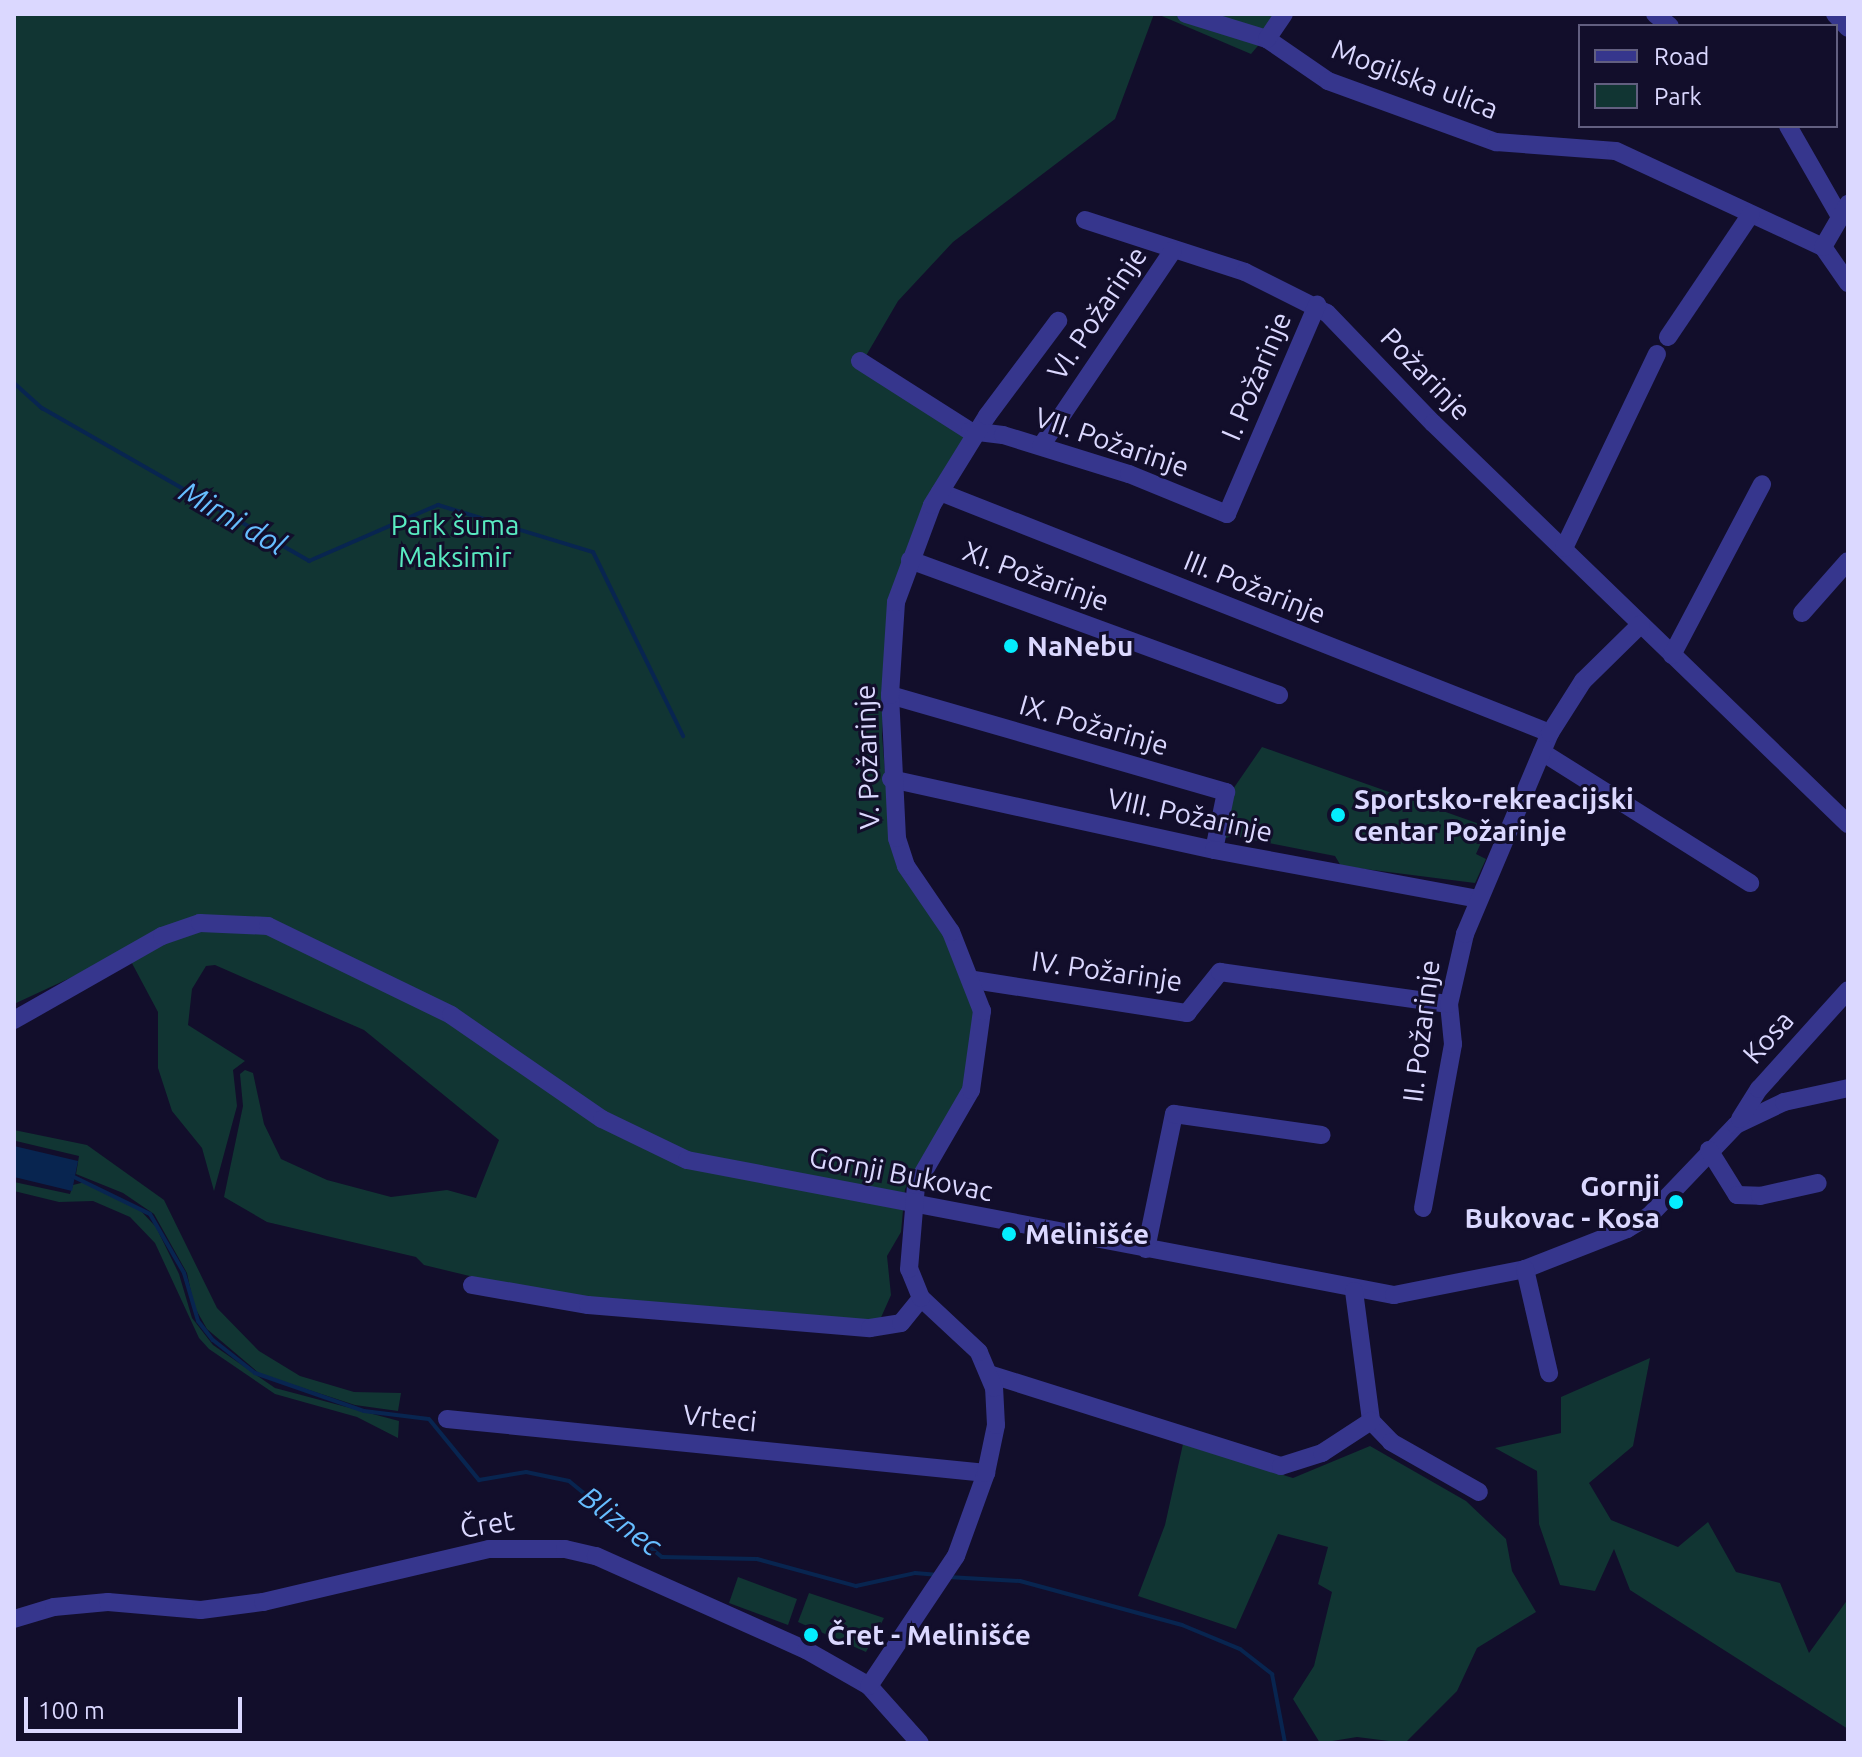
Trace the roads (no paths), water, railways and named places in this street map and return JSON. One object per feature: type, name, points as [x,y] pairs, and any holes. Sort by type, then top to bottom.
[{"type":"street","name":"Mogilska ulica","points":[[1186,14],[1267,39],[1328,81],[1496,142],[1616,151],[1823,247]]},
{"type":"street","points":[[1267,39],[1284,14]]},
{"type":"street","points":[[1835,14],[1848,28]]},
{"type":"street","points":[[1789,128],[1844,210],[1823,247],[1848,283]]},
{"type":"street","points":[[1668,337],[1751,214]]},
{"type":"street","name":"Požarinje","points":[[1085,220],[1245,272],[1317,305],[1848,824]]},
{"type":"street","name":"VI. Požarinje","points":[[1041,446],[1173,250]]},
{"type":"street","name":"I. Požarinje","points":[[1227,514],[1317,305]]},
{"type":"street","name":"VII. Požarinje","points":[[977,432],[1058,321]]},
{"type":"street","points":[[1564,548],[1657,354]]},
{"type":"street","name":"VII. Požarinje","points":[[860,361],[977,432],[1041,446],[1129,474],[1227,514]]},
{"type":"street","name":"V. Požarinje","points":[[914,1207],[916,1185],[965,1105],[977,1069],[982,1011],[974,980],[947,925],[906,866],[891,779],[890,695],[896,602],[910,560],[940,492],[977,432]]},
{"type":"street","points":[[1672,655],[1762,484]]},
{"type":"street","name":"III. Požarinje","points":[[940,492],[1550,733]]},
{"type":"street","name":"XI. Požarinje","points":[[910,560],[1279,695]]},
{"type":"street","points":[[1802,613],[1848,561]]},
{"type":"street","name":"II. Požarinje","points":[[1423,1208],[1453,1044],[1449,1004],[1459,951],[1550,733],[1583,681],[1641,624]]},
{"type":"street","name":"IX. Požarinje","points":[[890,695],[1226,792],[1214,850]]},
{"type":"street","points":[[1542,752],[1750,883]]},
{"type":"street","name":"VIII. Požarinje","points":[[891,779],[1214,850],[1479,899]]},
{"type":"street","name":"Gornji Bukovac","points":[[14,1020],[162,936],[200,923],[268,926],[451,1015],[602,1119],[687,1160],[914,1207],[1354,1291],[1394,1295],[1525,1269],[1643,1219],[1736,1125],[1784,1102],[1848,1088]]},
{"type":"street","name":"IV. Požarinje","points":[[974,980],[1182,1013],[1196,1007],[1220,972],[1449,1004]]},
{"type":"street","name":"Kosa","points":[[1736,1125],[1759,1089],[1848,990]]},
{"type":"street","points":[[1146,1249],[1174,1114],[1322,1135]]},
{"type":"street","points":[[1709,1150],[1737,1195],[1760,1196],[1818,1183]]},
{"type":"street","points":[[869,1686],[956,1556],[986,1473],[996,1425],[989,1374],[964,1334],[921,1298],[909,1269],[914,1207]]},
{"type":"street","points":[[1525,1269],[1549,1373]]},
{"type":"street","points":[[472,1285],[588,1305],[870,1328],[901,1323],[921,1298]]},
{"type":"street","points":[[1354,1291],[1371,1421],[1391,1442],[1479,1492]]},
{"type":"street","points":[[989,1374],[1281,1466],[1322,1453],[1371,1421]]},
{"type":"street","name":"Vrteci","points":[[447,1419],[986,1473]]},
{"type":"street","name":"Čret","points":[[14,1619],[54,1607],[108,1602],[201,1610],[263,1602],[489,1549],[533,1546],[596,1556],[806,1650],[869,1686],[920,1743]]},
{"type":"water","points":[[14,1146],[78,1161],[72,1191],[14,1177]]},
{"type":"waterway","name":"Mirni dol","points":[[14,383],[42,408],[309,561],[438,505],[593,552],[683,736]]},
{"type":"waterway","name":"Bliznec","points":[[72,1176],[150,1214],[184,1273],[198,1321],[213,1340],[255,1373],[364,1411],[429,1419],[479,1480],[526,1472],[569,1481],[662,1557],[757,1559],[856,1586],[915,1573],[936,1575]]},
{"type":"waterway","name":"Bliznec","points":[[948,1577],[1020,1581],[1182,1625],[1240,1649],[1272,1674],[1285,1743]]},
{"type":"place","name":"NaNebu","points":[[1011,646]]},
{"type":"place","name":"Sportsko-rekreacijski centar Požarinje","points":[[1338,815]]},
{"type":"place","name":"Gornji Bukovac - Kosa","points":[[1676,1202]]},
{"type":"place","name":"Melinišće","points":[[1009,1234]]},
{"type":"place","name":"Čret - Melinišće","points":[[811,1635]]},
{"type":"park label","name":"Park šuma Maksimir","points":[[455,541]]}]
